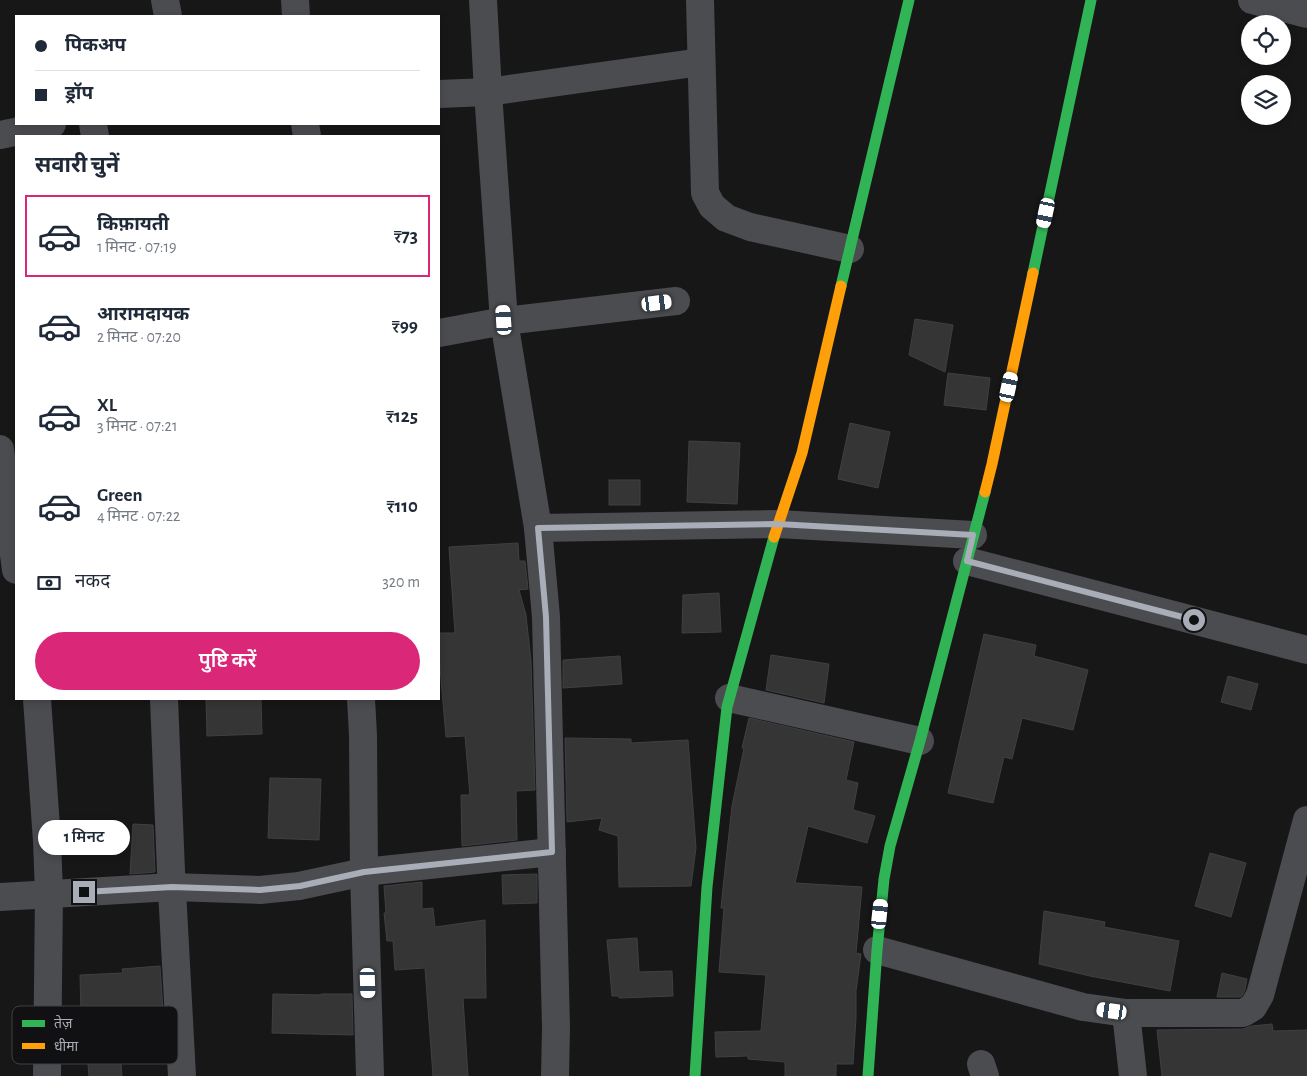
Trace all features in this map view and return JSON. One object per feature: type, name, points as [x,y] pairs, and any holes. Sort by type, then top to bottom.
[{"type":"street","points":[[165,0],[168,15]]},
{"type":"street","points":[[295,0],[296,15]]},
{"type":"street","points":[[483,0],[504,320],[538,528],[546,617],[556,1028],[555,1076]]},
{"type":"street","points":[[700,0],[704,193],[712,206],[726,218],[750,227],[850,249]]},
{"type":"street","points":[[695,1076],[707,887],[727,708],[778,524],[802,453],[908,0]]},
{"type":"street","points":[[868,1076],[877,950],[884,879],[890,846],[920,741],[992,464],[1092,0]]},
{"type":"street","points":[[1260,1],[1307,14]]},
{"type":"street","points":[[440,94],[488,92],[701,62]]},
{"type":"street","points":[[0,135],[47,125]]},
{"type":"street","points":[[440,333],[504,320],[676,301]]},
{"type":"street","points":[[0,449],[15,560]]},
{"type":"street","points":[[538,528],[778,524],[973,535]]},
{"type":"street","points":[[967,561],[1307,650]]},
{"type":"street","points":[[729,698],[920,741]]},
{"type":"street","points":[[37,700],[49,894],[48,1006]]},
{"type":"street","points":[[164,700],[182,1076]]},
{"type":"street","points":[[361,700],[370,1076]]},
{"type":"street","points":[[877,950],[1083,1007],[1126,1013],[1243,1013],[1253,1007],[1260,995],[1307,820]]},
{"type":"street","points":[[0,897],[172,887],[260,890],[300,886],[364,872],[552,852]]},
{"type":"street","points":[[1126,1013],[1133,1076]]},
{"type":"building","points":[[915,319],[953,325],[945,372],[909,355]]},
{"type":"building","points":[[948,373],[990,378],[986,410],[944,405]]},
{"type":"building","points":[[850,423],[890,432],[878,488],[838,479]]},
{"type":"building","points":[[689,441],[740,443],[737,504],[687,502]]},
{"type":"building","points":[[609,480],[640,480],[640,505],[609,505]]},
{"type":"building","points":[[518,543],[519,561],[525,561],[528,589],[519,590],[526,615],[531,661],[535,790],[516,791],[517,840],[462,846],[461,795],[470,795],[465,736],[446,737],[440,668],[440,633],[455,633],[449,547]]},
{"type":"building","points":[[719,593],[721,632],[682,633],[683,595]]},
{"type":"building","points":[[984,634],[1036,645],[1034,656],[1088,670],[1073,730],[1022,718],[1012,759],[1004,757],[993,803],[948,793]]},
{"type":"building","points":[[771,655],[829,664],[824,703],[766,690]]},
{"type":"building","points":[[620,656],[622,684],[563,688],[563,660]]},
{"type":"building","points":[[1228,676],[1258,684],[1251,710],[1221,702]]},
{"type":"building","points":[[206,700],[261,700],[262,734],[207,736]]},
{"type":"building","points":[[749,718],[854,742],[846,780],[858,783],[853,810],[875,816],[867,843],[808,826],[795,883],[862,887],[856,953],[861,954],[856,991],[853,1064],[836,1064],[836,1076],[785,1076],[785,1062],[748,1059],[748,1056],[716,1057],[715,1032],[761,1031],[766,975],[719,972],[724,908],[721,908],[732,806]]},
{"type":"building","points":[[565,738],[631,739],[631,743],[688,740],[696,848],[691,886],[619,887],[618,836],[599,830],[602,818],[567,822]]},
{"type":"building","points":[[270,778],[321,779],[319,840],[268,838]]},
{"type":"building","points":[[133,824],[153,825],[155,872],[130,874]]},
{"type":"building","points":[[1210,853],[1246,863],[1231,917],[1195,906]]},
{"type":"building","points":[[537,874],[537,903],[503,904],[502,875]]},
{"type":"building","points":[[422,882],[422,909],[433,908],[435,927],[485,920],[486,998],[463,998],[468,1076],[433,1076],[425,968],[395,970],[393,941],[387,941],[384,886]]},
{"type":"building","points":[[1044,911],[1105,922],[1104,927],[1179,941],[1170,991],[1039,964]]},
{"type":"building","points":[[637,938],[639,972],[672,971],[673,996],[619,998],[619,996],[612,996],[607,940]]},
{"type":"building","points":[[160,966],[163,1006],[81,1006],[80,975],[123,973],[122,969]]},
{"type":"building","points":[[1222,973],[1247,979],[1242,996],[1217,997]]},
{"type":"building","points":[[273,994],[352,994],[353,1035],[272,1033]]},
{"type":"building","points":[[1272,1024],[1273,1031],[1307,1030],[1307,1076],[1162,1076],[1157,1030],[1243,1029]]},
{"type":"building","points":[[88,1064],[121,1064],[122,1076],[89,1076]]},
{"type":"traffic: fast","points":[[841,286],[909,0]]},
{"type":"traffic: fast","points":[[1033,273],[1091,0]]},
{"type":"traffic: fast","points":[[868,1076],[877,950],[884,879],[890,846],[920,741],[985,492]]},
{"type":"traffic: fast","points":[[695,1076],[707,887],[727,707],[774,537]]},
{"type":"traffic: slow","points":[[985,492],[1033,273]]},
{"type":"traffic: slow","points":[[774,537],[802,453],[841,286]]},
{"type":"route","points":[[84,892],[172,887],[260,890],[300,886],[364,872],[552,852],[546,617],[538,528],[778,524],[973,535],[967,561],[1194,620]]}]
